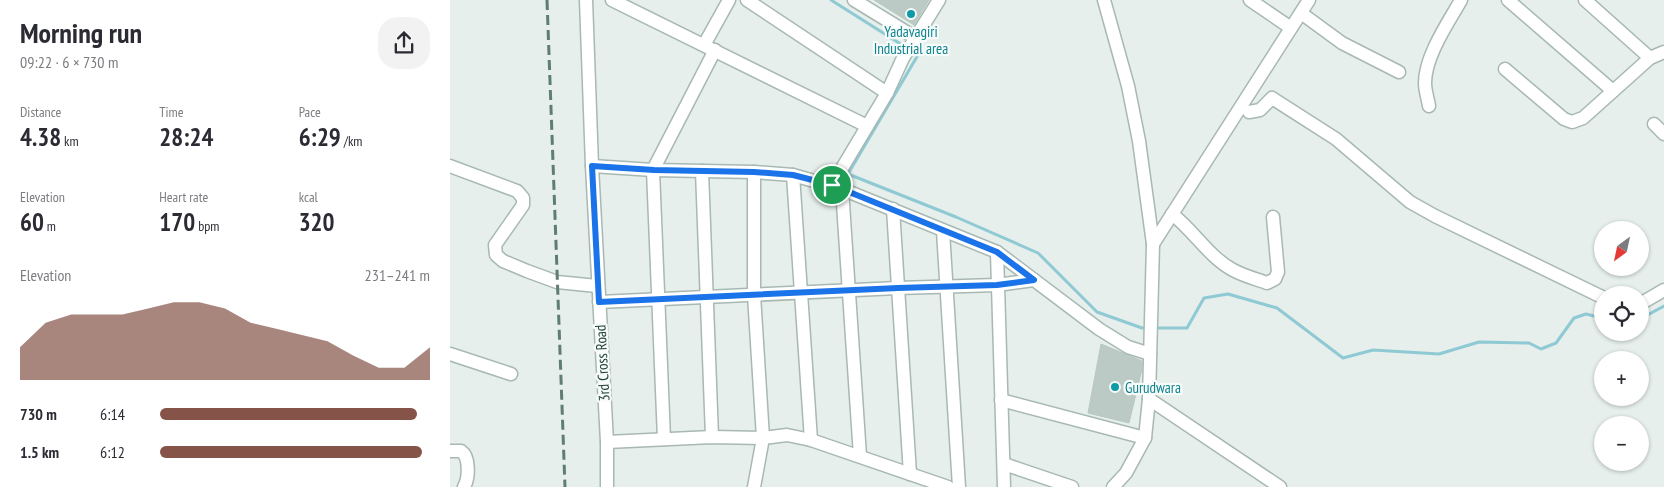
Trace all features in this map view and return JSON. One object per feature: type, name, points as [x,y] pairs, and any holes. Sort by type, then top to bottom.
[{"type":"street","name":"3rd Cross Road","points":[[586,0],[597,286],[607,442],[607,487]]},
{"type":"street","points":[[612,0],[868,126]]},
{"type":"street","points":[[664,439],[654,170],[710,47],[729,0]]},
{"type":"street","points":[[747,0],[887,94]]},
{"type":"street","points":[[854,0],[915,40]]},
{"type":"street","points":[[860,456],[849,290],[836,185],[849,156],[887,94],[903,58],[939,0]]},
{"type":"street","points":[[1104,0],[1128,86],[1139,141],[1153,244],[1150,398],[1144,438],[1126,472],[1113,487]]},
{"type":"street","points":[[1153,244],[1309,0]]},
{"type":"street","points":[[1429,106],[1425,84],[1427,71],[1433,52],[1461,0]]},
{"type":"street","points":[[1508,0],[1613,91]]},
{"type":"street","points":[[1585,0],[1650,58]]},
{"type":"street","points":[[1254,1],[1291,28]]},
{"type":"street","points":[[1301,13],[1342,43],[1399,72]]},
{"type":"street","points":[[1506,69],[1564,119],[1572,122],[1583,118],[1650,58],[1664,52]]},
{"type":"street","points":[[1249,112],[1260,110],[1272,98],[1336,139],[1410,202],[1594,293]]},
{"type":"street","points":[[1654,124],[1664,134]]},
{"type":"street","points":[[450,166],[517,191],[523,198],[523,205],[495,245],[496,255],[503,261],[557,282],[597,286]]},
{"type":"street","points":[[592,166],[793,175],[836,185],[997,252],[1099,329],[1128,347],[1150,354]]},
{"type":"street","points":[[702,171],[712,437]]},
{"type":"street","points":[[754,172],[754,295],[762,438],[754,487]]},
{"type":"street","points":[[793,175],[811,440]]},
{"type":"street","points":[[892,209],[910,474]]},
{"type":"street","points":[[1172,214],[1233,270],[1267,283],[1275,279],[1278,272],[1273,217]]},
{"type":"street","points":[[943,231],[959,487]]},
{"type":"street","points":[[997,252],[1004,487]]},
{"type":"street","points":[[599,302],[997,285],[1034,280]]},
{"type":"street","points":[[1649,299],[1664,290]]},
{"type":"street","points":[[450,354],[511,374]]},
{"type":"street","points":[[1150,398],[1280,487]]},
{"type":"street","points":[[1001,400],[1144,438]]},
{"type":"street","points":[[607,442],[712,437],[762,438],[787,435],[811,440],[948,487]]},
{"type":"street","points":[[450,451],[461,451],[467,458],[467,481],[464,487]]},
{"type":"street","points":[[1004,464],[1072,487]]},
{"type":"building","name":"Yadavagiri Industrial area","points":[[874,0],[929,0],[914,25]]},
{"type":"building","name":"Gurudwara","points":[[1101,344],[1142,361],[1142,369],[1129,423],[1088,413]]},
{"type":"waterway","points":[[831,0],[907,48]]},
{"type":"waterway","points":[[912,52],[918,55],[848,174],[956,217],[1038,253],[1097,312],[1142,328],[1148,328]]},
{"type":"waterway","points":[[1154,328],[1187,328],[1204,298],[1228,294],[1277,308],[1343,358],[1373,350],[1439,354],[1479,342],[1529,343],[1541,349],[1556,343],[1574,318],[1586,314],[1594,316]]},
{"type":"waterway","points":[[1649,314],[1664,306]]},
{"type":"railway","points":[[547,0],[565,487]]},
{"type":"place","name":"Yadavagiri Industrial area","points":[[911,14]]},
{"type":"place","name":"Gurudwara","points":[[1115,387]]},
{"type":"route","points":[[592,166],[793,175],[832,185],[997,252],[1034,280],[997,285],[599,302],[592,166]]}]
